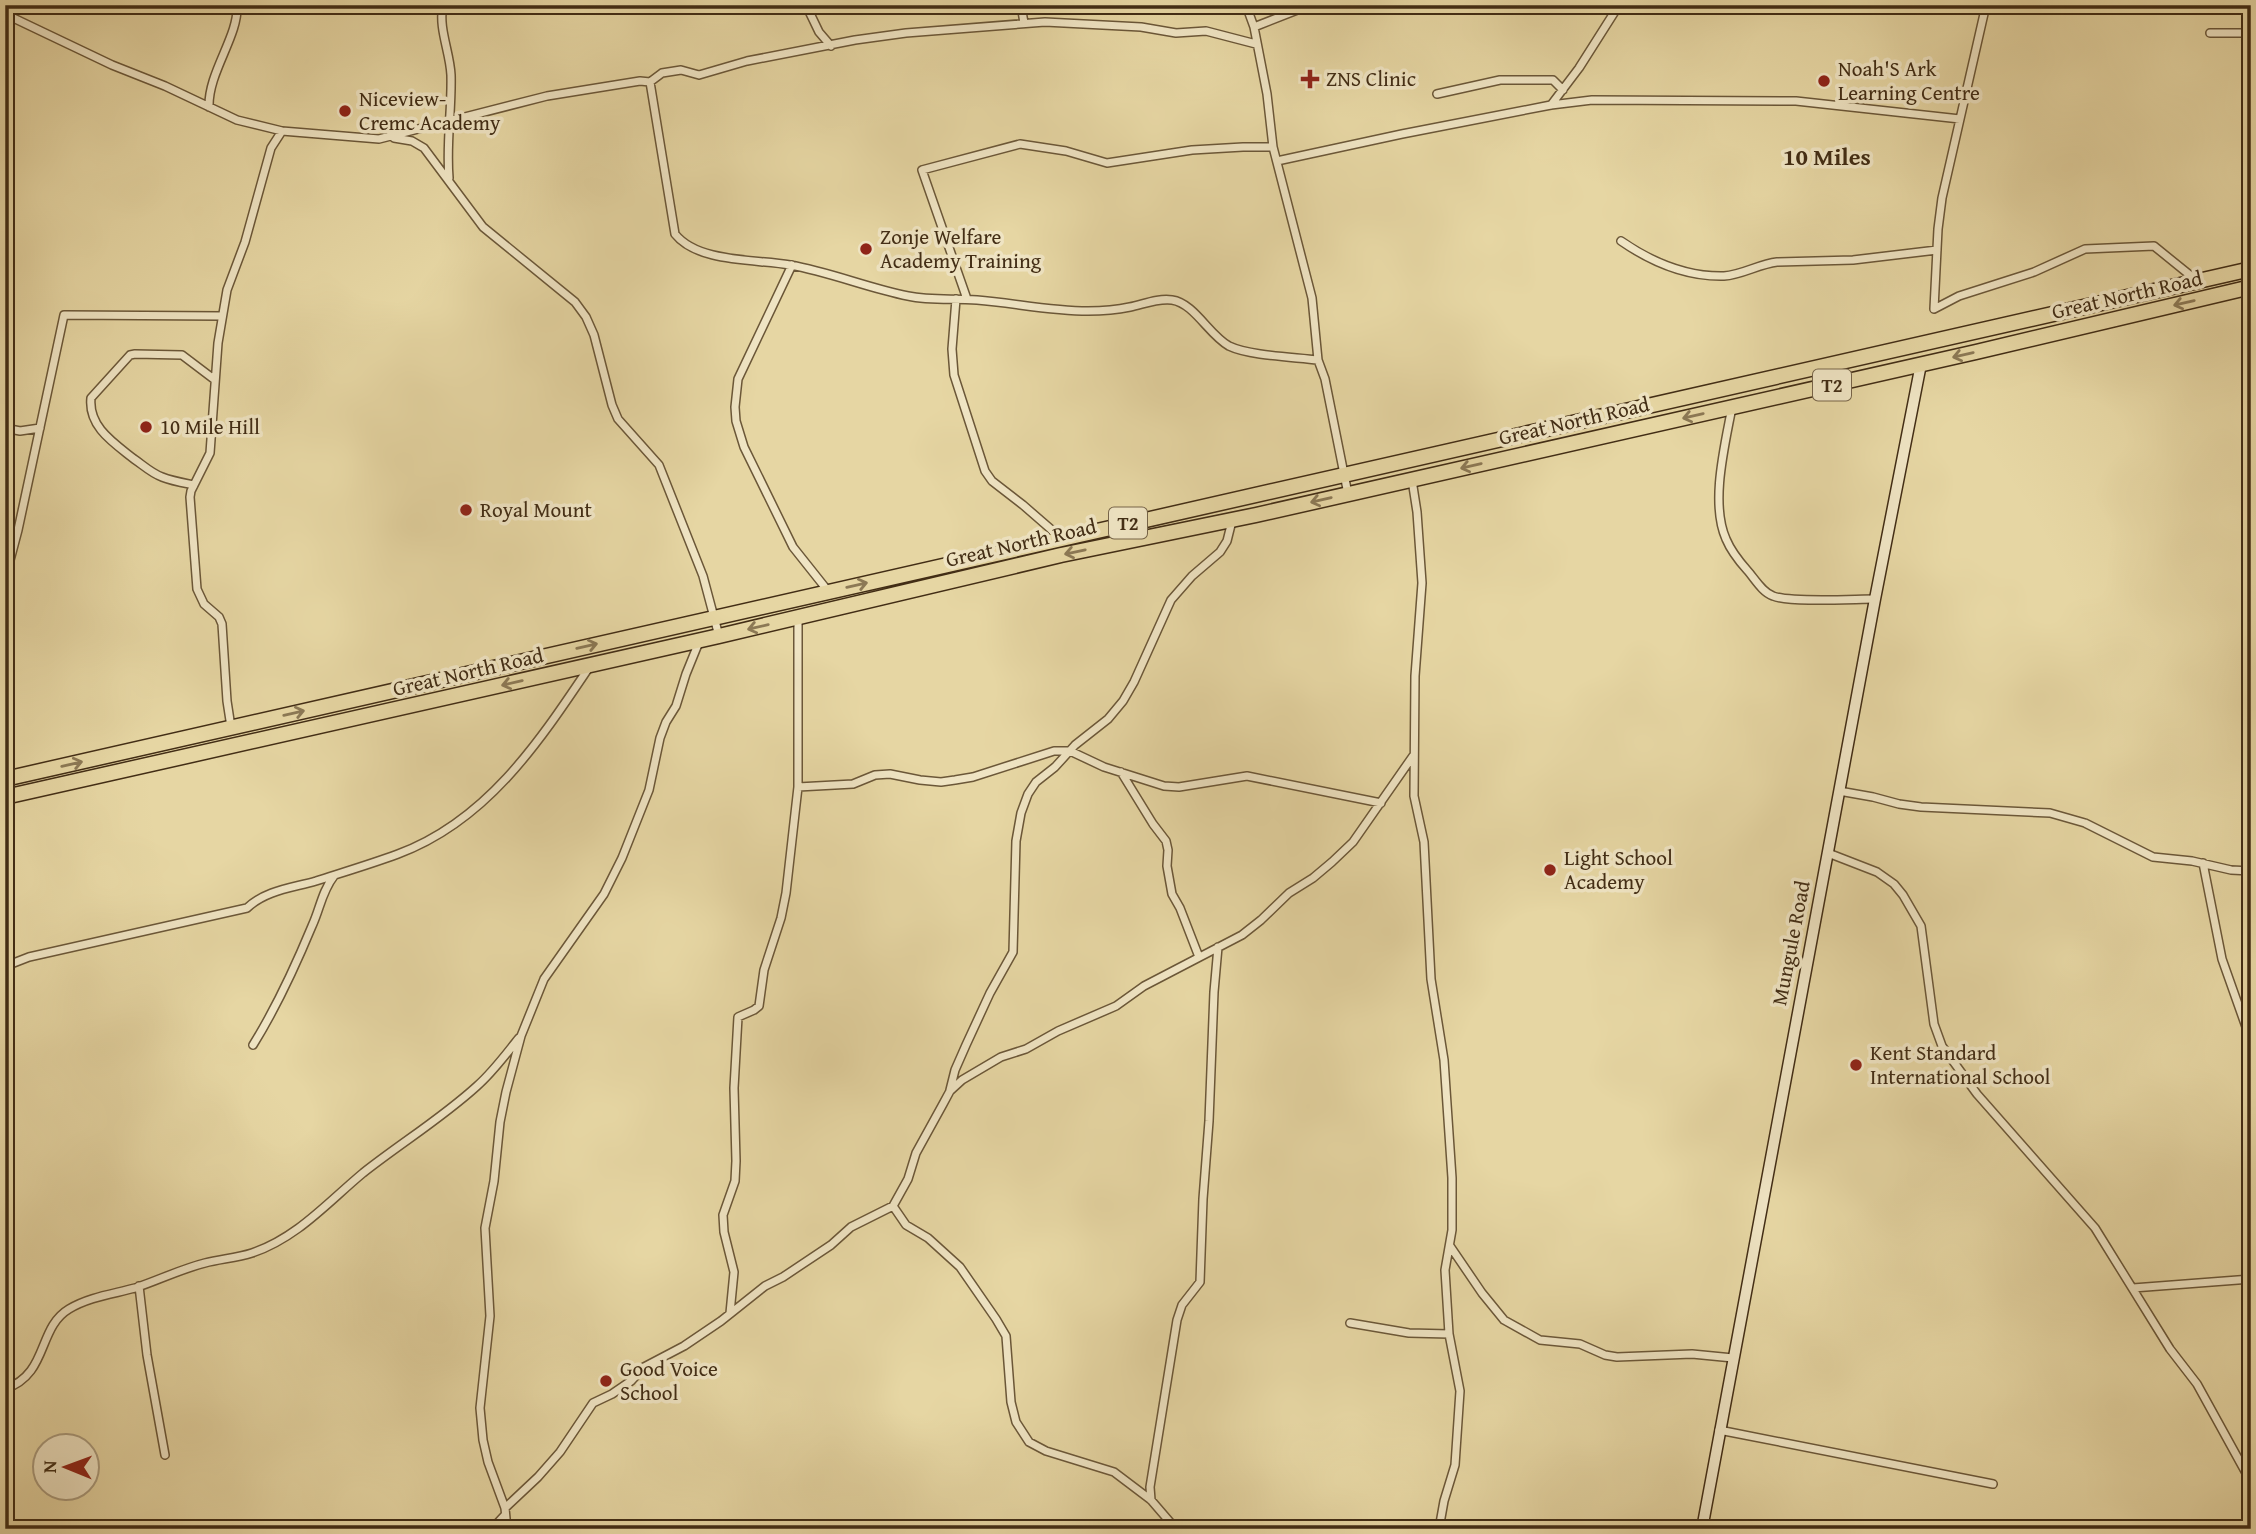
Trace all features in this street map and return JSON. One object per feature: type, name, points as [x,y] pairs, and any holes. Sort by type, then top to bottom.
[{"type":"highway","name":"Great North Road","points":[[5,779],[2251,269]]},
{"type":"highway","name":"Great North Road","points":[[5,797],[590,666],[1061,555],[1412,480],[2251,287]]},
{"type":"street","points":[[13,5],[9,16],[111,65],[237,120],[282,131],[379,139],[547,96],[640,81],[650,82],[662,73],[681,70],[699,75],[747,61],[906,33],[1045,22],[1142,27],[1176,33],[1206,31],[1256,44]]},
{"type":"street","points":[[209,107],[210,89],[235,20],[237,5]]},
{"type":"street","points":[[443,5],[440,17],[452,94],[449,180]]},
{"type":"street","points":[[806,5],[819,32],[831,46]]},
{"type":"street","points":[[1021,5],[1024,23]]},
{"type":"street","points":[[1247,5],[1267,94],[1273,147],[1312,298],[1318,360],[1325,379],[1348,494]]},
{"type":"street","points":[[1254,27],[1310,5]]},
{"type":"street","points":[[1551,104],[1619,5]]},
{"type":"street","points":[[1986,5],[1942,198],[1934,309],[1959,296],[2034,272],[2085,249],[2154,246],[2196,280]]},
{"type":"street","points":[[2210,33],[2251,33]]},
{"type":"street","points":[[1437,94],[1512,79],[1553,80],[1563,90]]},
{"type":"street","points":[[650,82],[674,234],[691,246],[716,256],[792,265],[911,297],[934,300],[967,299],[1089,311],[1174,300],[1188,308],[1218,338],[1230,346],[1245,351],[1318,360]]},
{"type":"street","points":[[1277,161],[1551,104],[1592,100],[1796,101],[1960,119]]},
{"type":"street","points":[[231,727],[222,624],[219,617],[204,604],[197,589],[190,498],[211,453],[215,380],[222,316],[229,282],[244,242],[271,148],[282,131]]},
{"type":"street","points":[[390,137],[412,141],[424,148],[483,227],[575,302],[586,317],[594,335],[612,405],[626,429],[659,465],[703,576],[719,636]]},
{"type":"street","points":[[967,299],[922,170],[1020,144],[1066,151],[1107,163],[1192,150],[1243,146],[1273,147]]},
{"type":"street","points":[[1621,241],[1657,262],[1697,273],[1725,276],[1777,262],[1853,260],[1937,250]]},
{"type":"street","points":[[792,265],[738,379],[735,392],[736,421],[744,447],[793,547],[828,591]]},
{"type":"street","points":[[956,299],[952,349],[954,375],[985,471],[992,481],[1061,538]]},
{"type":"street","points":[[5,579],[65,315],[222,316]]},
{"type":"street","points":[[194,485],[152,472],[105,436],[98,427],[91,408],[91,398],[130,355],[135,354],[182,355],[215,380]]},
{"type":"street","name":"Mungule Road","points":[[1702,1529],[1732,1358],[1921,364]]},
{"type":"street","points":[[1732,407],[1719,494],[1721,521],[1726,539],[1737,558],[1763,590],[1774,597],[1875,599]]},
{"type":"street","points":[[5,428],[20,431],[40,428]]},
{"type":"street","points":[[1412,480],[1422,583],[1415,676],[1414,796],[1424,842],[1431,979],[1444,1060],[1452,1178],[1450,1246],[1445,1270],[1449,1334],[1460,1391],[1455,1465],[1439,1529]]},
{"type":"street","points":[[492,1529],[560,1452],[593,1404],[631,1381],[644,1367],[684,1346],[765,1286],[813,1257],[851,1227],[893,1206],[908,1179],[916,1153],[950,1091],[955,1070],[990,993],[1013,952],[1016,841],[1028,794],[1036,782],[1108,719],[1123,701],[1171,600],[1192,576],[1220,552],[1227,541],[1233,519]]},
{"type":"street","points":[[730,1313],[734,1272],[724,1232],[723,1215],[736,1171],[734,1088],[738,1017],[754,1010],[761,999],[764,970],[786,893],[798,787],[798,618]]},
{"type":"street","points":[[507,1529],[505,1512],[483,1440],[480,1408],[490,1316],[485,1228],[506,1092],[522,1036],[544,979],[604,894],[622,858],[649,790],[660,738],[676,706],[685,674],[699,641]]},
{"type":"street","points":[[5,972],[11,964],[29,957],[247,908],[257,899],[274,892],[336,875],[399,854],[428,841],[451,828],[496,790],[536,744],[590,666]]},
{"type":"street","points":[[798,787],[853,784],[875,775],[890,774],[941,782],[972,777],[1054,751],[1070,751],[1147,782],[1179,788],[1247,776],[1381,803]]},
{"type":"street","points":[[950,1091],[981,1067],[1001,1056],[1026,1049],[1058,1031],[1116,1006],[1144,986],[1242,935],[1353,842],[1413,756]]},
{"type":"street","points":[[1121,772],[1166,841],[1171,894],[1180,908],[1199,957]]},
{"type":"street","points":[[1839,791],[1921,807],[2050,813],[2085,823],[2153,857],[2251,871]]},
{"type":"street","points":[[1828,853],[1877,872],[1894,884],[1903,895],[1921,926],[1934,1024],[1942,1046],[1977,1094],[2095,1228],[2170,1349],[2197,1384],[2251,1482]]},
{"type":"street","points":[[2203,863],[2222,959],[2251,1041]]},
{"type":"street","points":[[253,1045],[270,1017],[313,925],[328,884],[336,875]]},
{"type":"street","points":[[1151,1500],[1150,1488],[1177,1321],[1182,1304],[1200,1282],[1218,947]]},
{"type":"street","points":[[5,1389],[22,1380],[35,1367],[51,1328],[60,1315],[71,1308],[205,1263],[251,1253],[306,1225],[364,1172],[445,1114],[480,1084],[522,1036]]},
{"type":"street","points":[[893,1206],[906,1225],[928,1238],[960,1267],[1006,1336],[1011,1402],[1016,1422],[1029,1442],[1046,1451],[1114,1472],[1151,1500],[1176,1529]]},
{"type":"street","points":[[1450,1246],[1504,1320],[1540,1340],[1580,1344],[1617,1357],[1692,1354],[1732,1358]]},
{"type":"street","points":[[2133,1288],[2251,1279]]},
{"type":"street","points":[[139,1286],[147,1355],[165,1455]]},
{"type":"street","points":[[1350,1324],[1409,1333],[1449,1334]]},
{"type":"street","points":[[1720,1430],[1993,1484]]},
{"type":"place","name":"ZNS Clinic","points":[[1310,79]]},
{"type":"place","name":"Noah'S Ark Learning Centre","points":[[1824,81]]},
{"type":"place","name":"Niceview- Cremc Academy","points":[[345,111]]},
{"type":"place","name":"Zonje Welfare Academy Training","points":[[866,249]]},
{"type":"place","name":"10 Mile Hill","points":[[146,427]]},
{"type":"place","name":"Royal Mount","points":[[466,510]]},
{"type":"place","name":"Light School Academy","points":[[1550,870]]},
{"type":"place","name":"Kent Standard International School","points":[[1856,1065]]},
{"type":"place","name":"Good Voice School","points":[[606,1381]]},
{"type":"district","name":"10 Miles","points":[[1827,157]]}]
